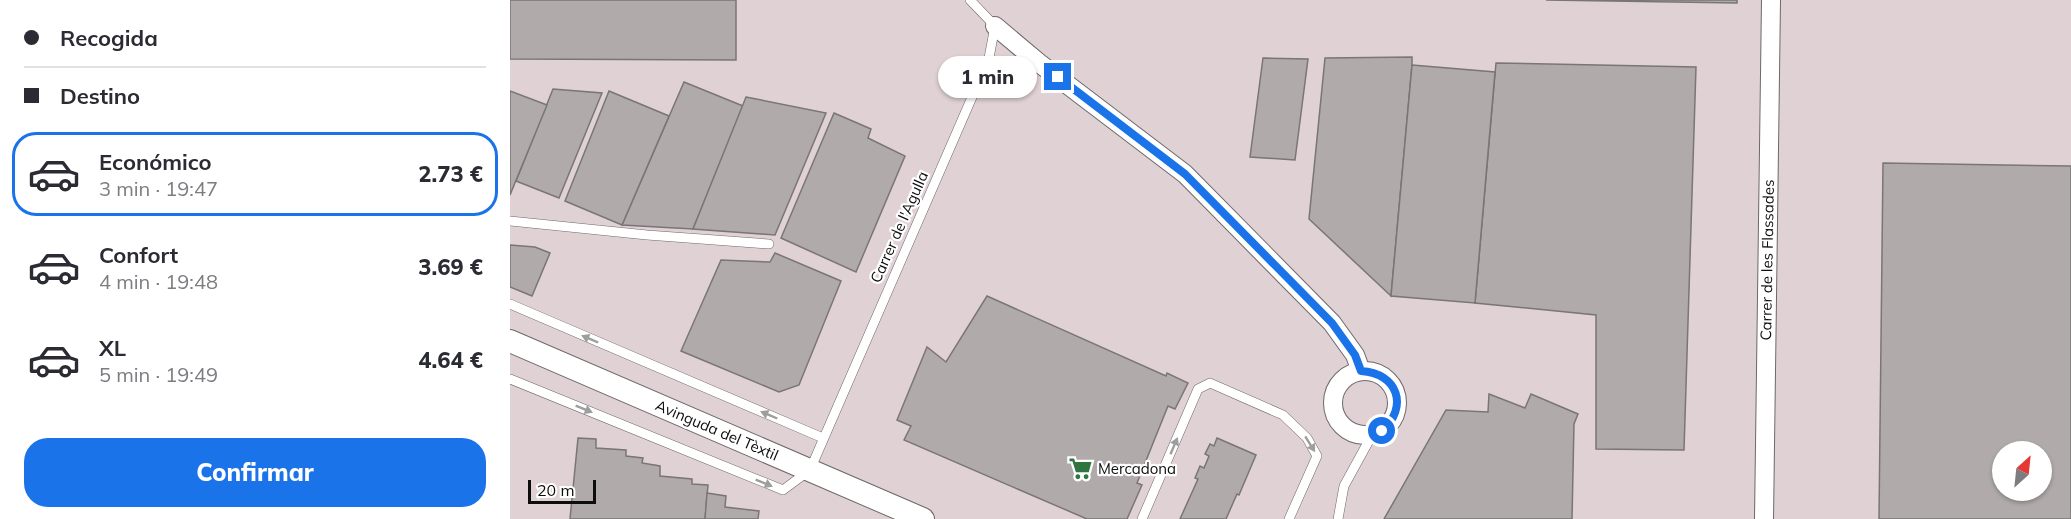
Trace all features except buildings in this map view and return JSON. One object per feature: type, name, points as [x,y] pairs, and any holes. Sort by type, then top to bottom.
[{"type":"street","name":"Carrer de les Flassades","points":[[1764,519],[1771,0]]},
{"type":"street","points":[[995,26],[1039,63],[1185,174],[1332,323],[1355,355],[1361,371]]},
{"type":"street","name":"Avinguda del Tèxtil","points":[[510,341],[923,519]]},
{"type":"street","points":[[1361,371],[1382,376],[1391,383],[1398,403],[1396,414],[1390,424],[1382,431],[1372,435],[1351,432],[1337,418],[1334,408],[1333,398],[1336,388],[1351,374],[1361,371]]},
{"type":"lane","points":[[970,0],[995,26]]},
{"type":"lane","name":"Carrer de l'Agulla","points":[[810,470],[989,58],[995,26]]},
{"type":"lane","points":[[510,221],[769,244]]},
{"type":"lane","points":[[510,304],[823,438]]},
{"type":"lane","points":[[510,379],[783,490],[810,470]]},
{"type":"lane","points":[[1142,519],[1198,389],[1210,383],[1283,416],[1307,438],[1317,456],[1289,519]]},
{"type":"lane","points":[[1338,519],[1344,486],[1372,435]]},
{"type":"shaded area","points":[[510,0],[2071,0],[2071,519],[510,519]]},
{"type":"place","name":"Mercadona","points":[[1080,468]]},
{"type":"route","points":[[1058,77],[1185,174],[1332,323],[1355,355],[1361,371],[1382,376],[1391,383],[1398,403],[1396,414],[1382,431]]}]
